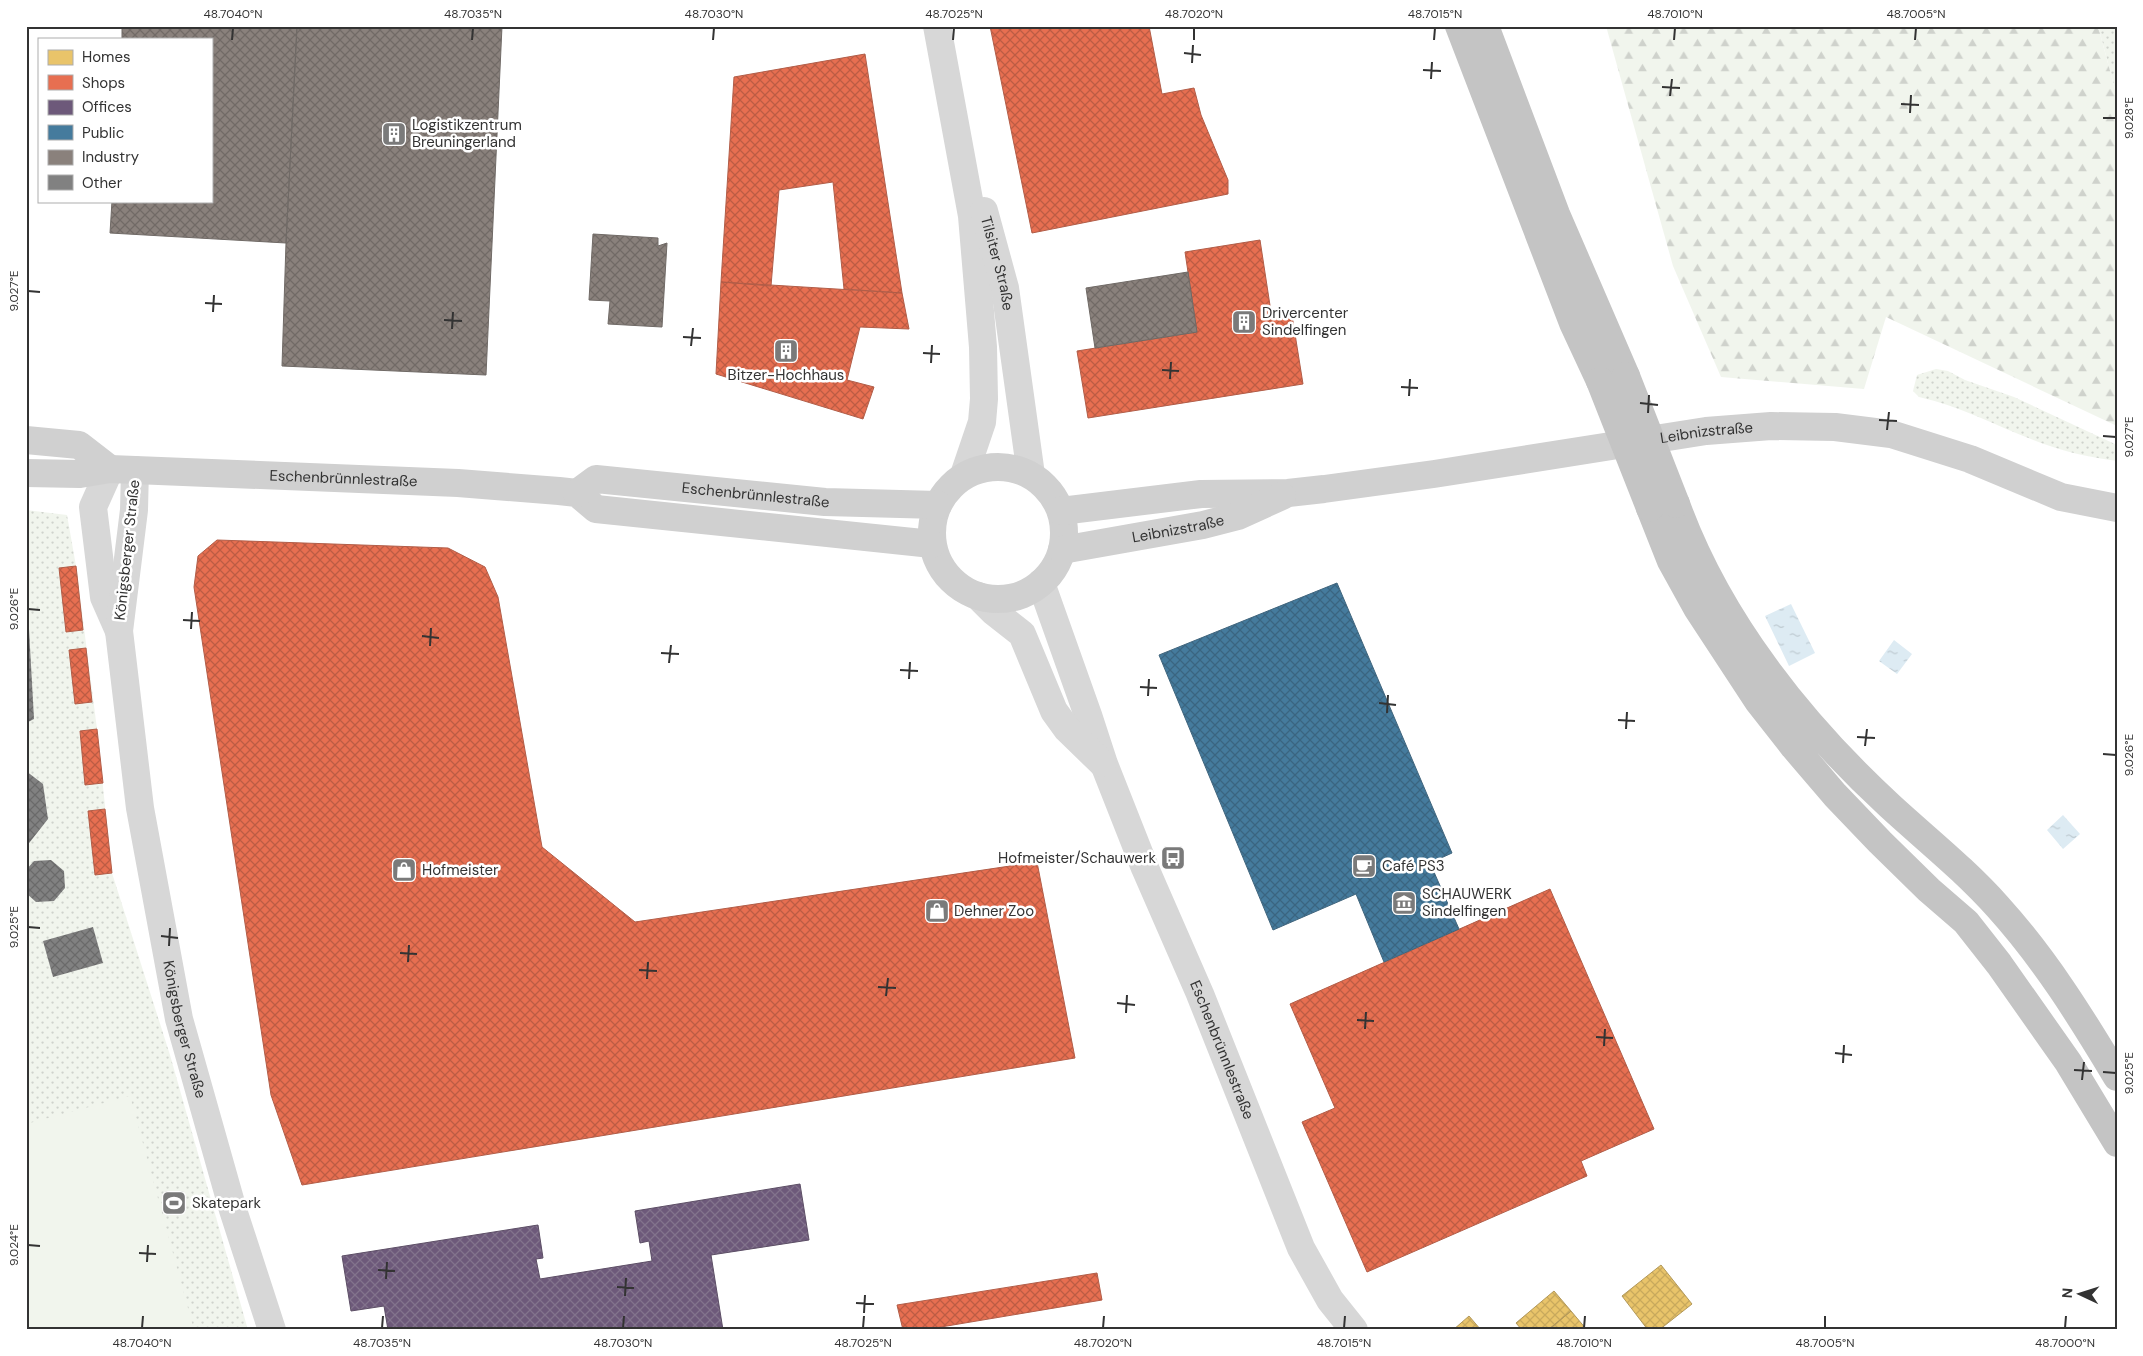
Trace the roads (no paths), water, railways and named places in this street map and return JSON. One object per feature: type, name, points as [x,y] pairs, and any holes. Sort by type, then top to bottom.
[{"type":"highway","points":[[1459,26],[1573,323],[1663,506],[1683,524],[1708,577],[1738,627],[1778,685],[1810,725],[1883,800],[1966,873],[2028,941],[2061,987],[2117,1077]]},
{"type":"highway","points":[[1484,26],[1556,214],[1626,376],[1663,506],[1671,561],[1697,608],[1758,701],[1794,747],[1880,842],[1966,922],[1999,964],[2068,1062],[2117,1143]]},
{"type":"street","name":"Tilsiter Straße","points":[[937,26],[972,216],[983,347],[984,399],[982,422],[964,475]]},
{"type":"street","name":"Tilsiter Straße","points":[[943,56],[1005,288],[1031,475]]},
{"type":"street","name":"Leibnizstraße","points":[[1061,511],[1201,494],[1288,493],[1434,474],[1706,431],[1771,426],[1835,427],[1891,434],[1970,459],[2061,498],[2117,508]]},
{"type":"street","points":[[26,440],[79,445],[123,469]]},
{"type":"street","points":[[998,466],[1015,468],[1031,475],[1044,484],[1054,496],[1061,511],[1064,530],[1062,550],[1054,568],[1041,583],[1028,592],[1012,598],[995,599],[978,596],[962,589],[948,576],[938,561],[932,544],[932,524],[938,504],[948,488],[964,475],[980,468],[998,466]]},
{"type":"street","name":"Eschenbrünnlestraße","points":[[26,473],[80,474],[123,469],[458,483],[577,493],[596,509],[932,544]]},
{"type":"street","name":"Königsberger Straße","points":[[119,631],[104,597],[93,507],[123,469]]},
{"type":"street","name":"Königsberger Straße","points":[[123,469],[134,510],[119,631],[140,808],[178,1020],[239,1229],[272,1330]]},
{"type":"street","name":"Eschenbrünnlestraße","points":[[577,493],[596,479],[825,502],[938,504]]},
{"type":"street","name":"Leibnizstraße","points":[[1062,550],[1203,525],[1238,516],[1288,493]]},
{"type":"street","name":"Eschenbrünnlestraße","points":[[1041,583],[1090,718],[1104,764],[1145,868],[1200,994],[1301,1248],[1330,1300],[1354,1330]]},
{"type":"street","name":"Eschenbrünnlestraße","points":[[978,596],[994,612],[1022,634],[1054,711],[1066,729],[1104,764]]},
{"type":"water","points":[[1791,604],[1815,653],[1789,666],[1765,616]]},
{"type":"water","points":[[1894,640],[1912,654],[1897,674],[1879,661]]},
{"type":"water","points":[[2063,815],[2080,834],[2063,849],[2047,830]]},
{"type":"place","name":"Logistikzentrum Breuningerland","points":[[394,134]]},
{"type":"place","name":"Drivercenter Sindelfingen","points":[[1244,322]]},
{"type":"place","name":"Bitzer-Hochhaus","points":[[786,351]]},
{"type":"place","name":"Hofmeister/Schauwerk","points":[[1173,858]]},
{"type":"place","name":"Café PS3","points":[[1364,866]]},
{"type":"place","name":"Hofmeister","points":[[404,870]]},
{"type":"place","name":"SCHAUWERK Sindelfingen","points":[[1404,903]]},
{"type":"place","name":"Dehner Zoo","points":[[937,911]]},
{"type":"place","name":"Skatepark","points":[[174,1203]]}]
